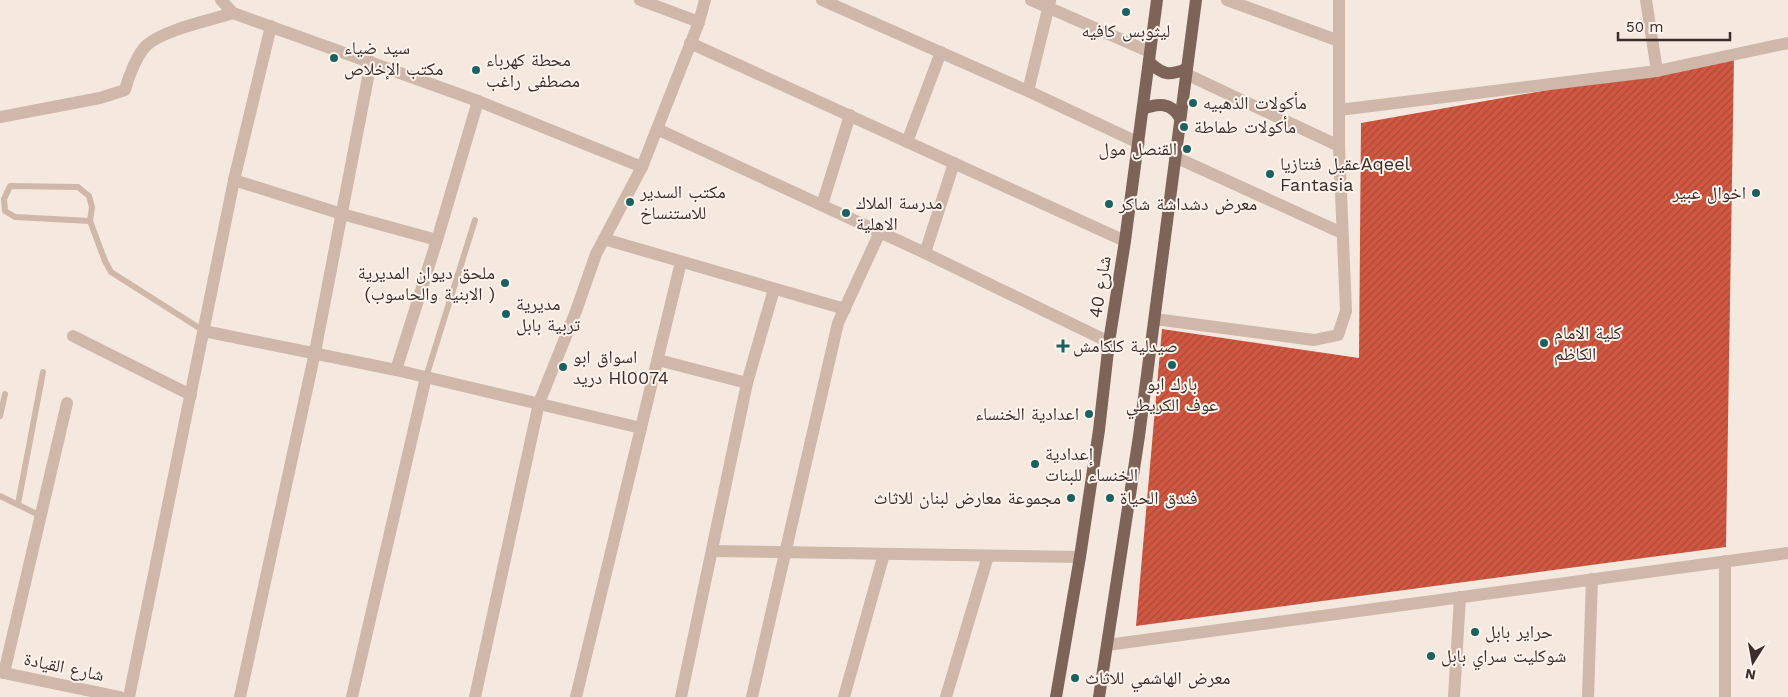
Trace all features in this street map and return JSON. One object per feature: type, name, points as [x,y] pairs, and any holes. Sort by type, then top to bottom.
[{"type":"main road","name":"شارع 40","points":[[1056,697],[1099,430],[1109,342],[1126,241],[1157,0]]},
{"type":"main road","points":[[1099,697],[1138,445],[1196,0]]},
{"type":"main road","points":[[1150,57],[1165,73],[1176,74],[1186,72]]},
{"type":"main road","points":[[1143,109],[1156,104],[1167,105],[1177,112],[1180,118]]},
{"type":"street","points":[[220,0],[233,13],[478,101],[642,167]]},
{"type":"street","points":[[640,0],[699,22]]},
{"type":"street","points":[[475,697],[538,403],[576,311],[596,254],[642,167],[699,22],[705,0]]},
{"type":"street","points":[[822,0],[1028,91],[1138,143]]},
{"type":"street","points":[[1031,0],[1049,4],[1150,57]]},
{"type":"street","points":[[1227,0],[1339,41]]},
{"type":"street","points":[[1155,318],[1314,340],[1338,335],[1346,311],[1339,146],[1339,0]]},
{"type":"street","points":[[1646,0],[1656,71]]},
{"type":"street","points":[[1028,91],[1049,4]]},
{"type":"street","points":[[0,117],[100,98],[125,90],[132,69],[147,46],[166,34],[233,13]]},
{"type":"street","points":[[129,697],[234,180],[271,26]]},
{"type":"street","points":[[690,43],[1126,241]]},
{"type":"street","points":[[1339,110],[1656,71],[1788,43]]},
{"type":"street","points":[[907,142],[941,52]]},
{"type":"street","points":[[240,697],[315,352],[371,62]]},
{"type":"street","points":[[1186,72],[1339,146]]},
{"type":"street","points":[[396,370],[478,101]]},
{"type":"street","points":[[822,205],[850,115]]},
{"type":"street","points":[[656,129],[925,253],[1109,342]]},
{"type":"street","points":[[1175,157],[1342,233]]},
{"type":"street","points":[[925,253],[954,163]]},
{"type":"street","points":[[234,180],[342,214],[437,240]]},
{"type":"street","points":[[752,697],[838,324],[880,232]]},
{"type":"street","points":[[604,239],[845,309]]},
{"type":"street","points":[[576,697],[681,262]]},
{"type":"street","points":[[681,697],[747,383],[774,289]]},
{"type":"street","points":[[204,331],[315,352],[641,428]]},
{"type":"street","points":[[73,336],[191,395]]},
{"type":"street","points":[[658,360],[747,383]]},
{"type":"street","points":[[352,697],[426,377]]},
{"type":"street","points":[[2,672],[67,403]]},
{"type":"street","points":[[712,551],[1080,557]]},
{"type":"street","points":[[1107,645],[1788,553]]},
{"type":"street","points":[[844,697],[884,554]]},
{"type":"street","points":[[946,697],[988,556]]},
{"type":"street","points":[[1725,561],[1725,697]]},
{"type":"street","points":[[1588,697],[1592,579]]},
{"type":"street","points":[[1454,697],[1460,597]]},
{"type":"street","name":"شارع القيادة","points":[[2,672],[120,697]]},
{"type":"lane","points":[[90,221],[14,217],[5,211],[4,199],[10,186],[78,187],[89,196],[92,207],[90,221],[111,272],[204,331]]},
{"type":"lane","points":[[426,377],[475,220]]},
{"type":"lane","points":[[18,504],[42,372]]},
{"type":"lane","points":[[0,416],[6,394]]},
{"type":"lane","points":[[0,496],[41,516]]},
{"type":"building","name":"كلية الامام الكاظم","points":[[1734,57],[1726,547],[1136,626],[1162,329],[1359,358],[1361,123]]},
{"type":"place","name":"ليثوبس كافيه","points":[[1126,12]]},
{"type":"place","name":"سيد ضياء مكتب الإخلاص","points":[[334,58]]},
{"type":"place","name":"محطة كهرباء مصطفى راغب","points":[[476,70]]},
{"type":"place","name":"مأكولات الذهبيه","points":[[1193,103]]},
{"type":"place","name":"مأكولات طماطة","points":[[1184,127]]},
{"type":"place","name":"القنصل مول","points":[[1187,149]]},
{"type":"place","name":"عقيل فنتازياAqeel Fantasia","points":[[1270,174]]},
{"type":"place","name":"اخوال عبير","points":[[1756,193]]},
{"type":"place","name":"مكتب السدير للاستنساخ","points":[[630,202]]},
{"type":"place","name":"معرض دشداشة شاكر","points":[[1109,204]]},
{"type":"place","name":"مدرسة الملاك الاهلية","points":[[846,213]]},
{"type":"place","name":"ملحق ديوان المديرية (الابنية والحاسوب )","points":[[505,283]]},
{"type":"place","name":"مديرية تربية بابل","points":[[506,314]]},
{"type":"place","name":"كلية الامام الكاظم","points":[[1544,343]]},
{"type":"place","name":"صيدلية كلكامش","points":[[1063,346]]},
{"type":"place","name":"بارك ابو عوف الكريطي","points":[[1172,365]]},
{"type":"place","name":"اسواق ابو دريد Hl0074","points":[[563,367]]},
{"type":"place","name":"اعدادية الخنساء","points":[[1089,414]]},
{"type":"place","name":"إعدادية الخنساء للبنات","points":[[1035,464]]},
{"type":"place","name":"مجموعة معارض لبنان للاثاث","points":[[1071,498]]},
{"type":"place","name":"فندق الحياة","points":[[1110,498]]},
{"type":"place","name":"حراير بابل","points":[[1475,632]]},
{"type":"place","name":"شوكليت سراي بابل","points":[[1431,656]]},
{"type":"place","name":"معرض الهاشمي للاثاث","points":[[1075,678]]}]
